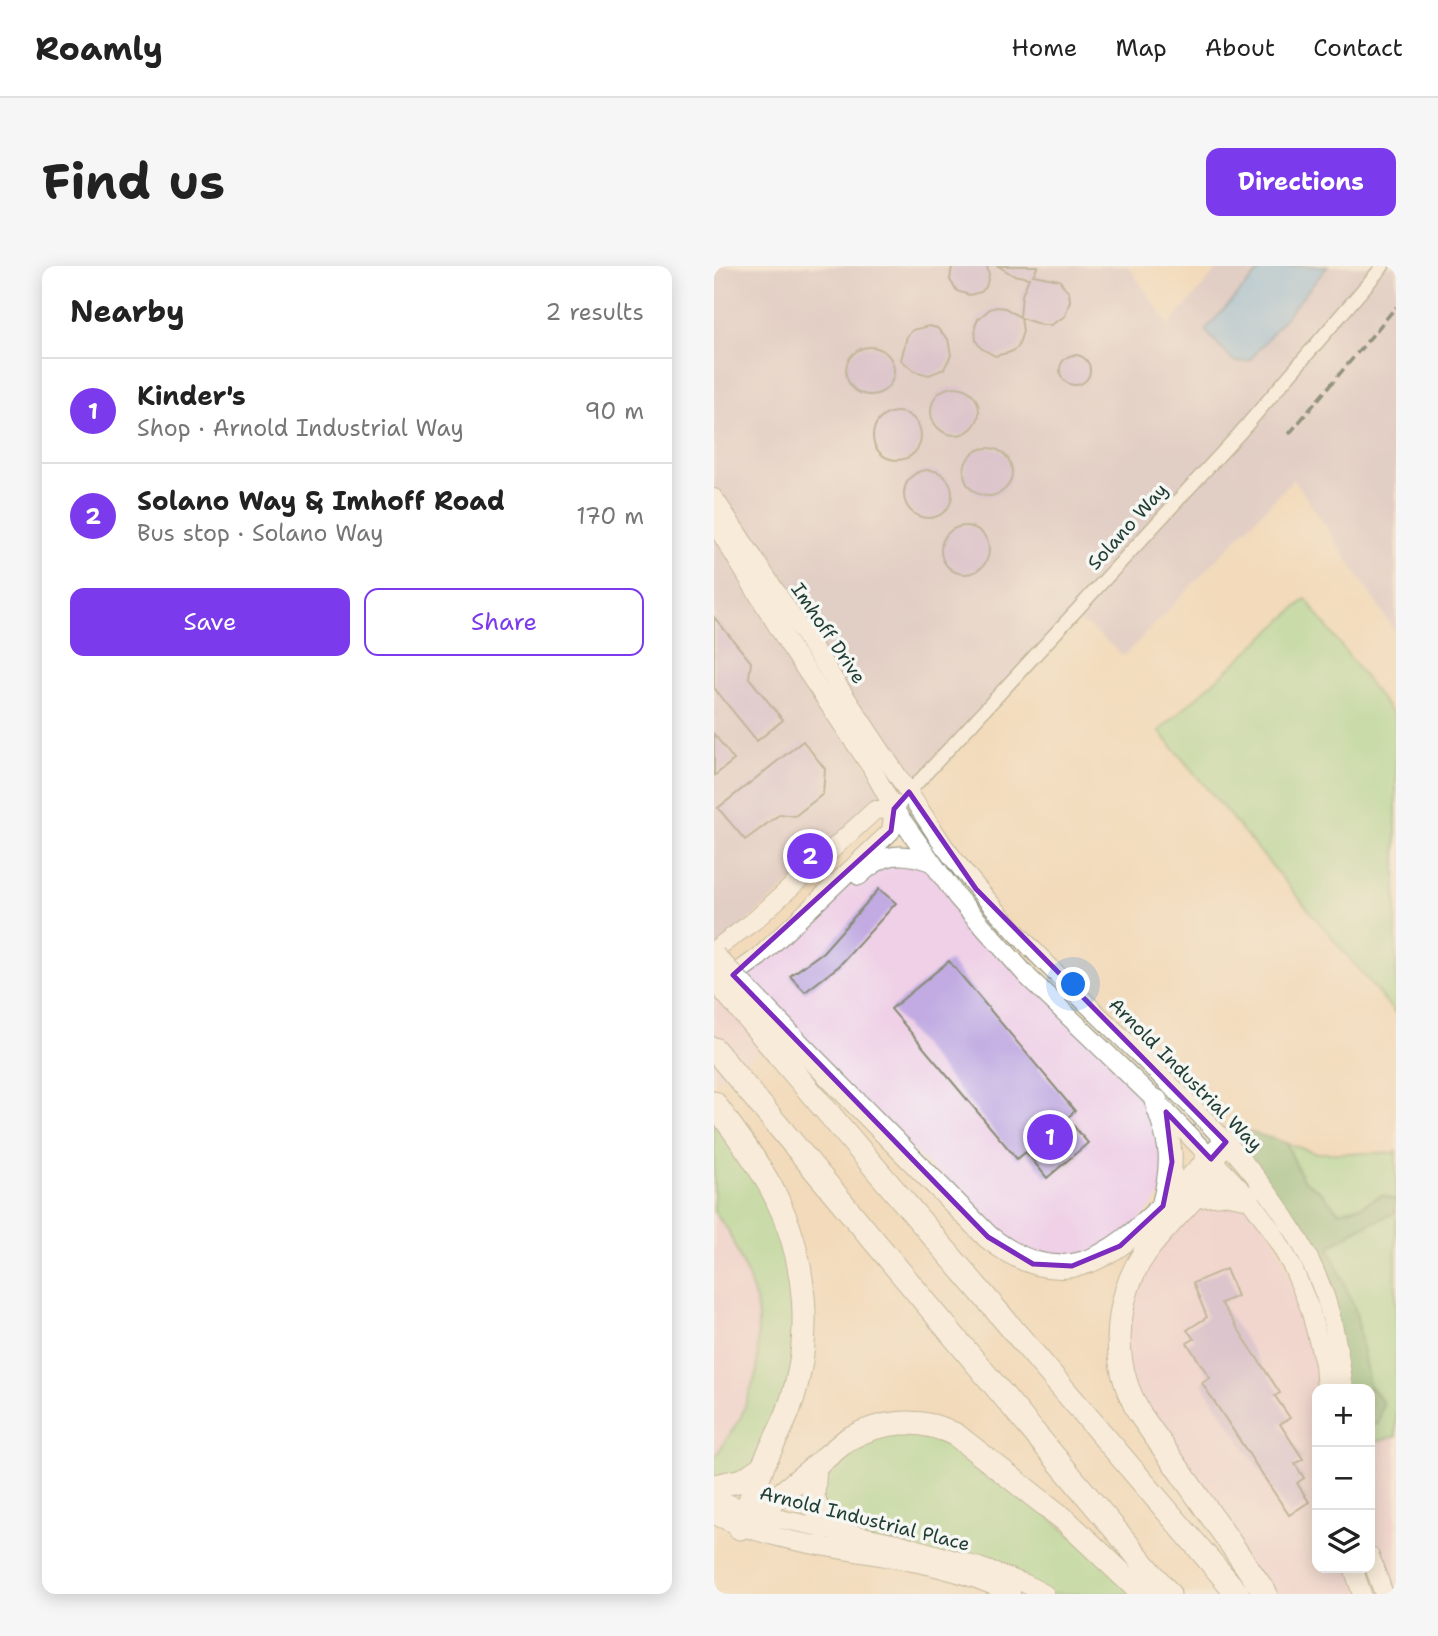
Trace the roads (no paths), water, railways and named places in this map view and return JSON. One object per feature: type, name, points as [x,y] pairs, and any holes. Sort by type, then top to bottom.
[{"type":"highway","points":[[714,957],[1238,1594]]},
{"type":"highway","points":[[714,977],[988,1237],[1008,1253],[1033,1264],[1072,1266],[1094,1260],[1120,1246],[1219,1156]]},
{"type":"highway","points":[[714,1049],[1168,1594]]},
{"type":"highway","points":[[1156,1101],[1169,1134],[1172,1162],[1163,1206]]},
{"type":"highway","points":[[714,1103],[758,1165],[776,1198],[793,1244],[801,1282],[804,1332],[802,1363],[789,1410],[762,1467],[748,1517]]},
{"type":"highway","points":[[1219,1156],[1197,1196],[1145,1252],[1132,1278],[1120,1315],[1119,1351],[1125,1383],[1139,1413],[1266,1594]]},
{"type":"highway","points":[[1197,1196],[1226,1193],[1248,1197]]},
{"type":"highway","points":[[748,1517],[815,1468],[848,1439],[881,1425],[902,1423],[939,1426],[956,1434],[1065,1520],[1143,1594]]},
{"type":"highway","points":[[714,1486],[743,1480],[762,1467]]},
{"type":"highway","points":[[815,1468],[813,1496],[824,1527]]},
{"type":"street","name":"Solano Way","points":[[714,989],[759,957],[891,831],[894,809],[1239,434],[1383,266]]},
{"type":"street","name":"Imhoff Drive","points":[[714,498],[909,792]]},
{"type":"street","name":"Imhoff Drive","points":[[714,522],[789,645],[871,767],[894,809]]},
{"type":"street","name":"Arnold Industrial Way","points":[[909,792],[976,889],[1219,1156],[1271,1229],[1293,1268],[1310,1309],[1324,1364],[1326,1384]]},
{"type":"street","name":"Solano Way","points":[[714,950],[754,920],[876,810],[894,809]]},
{"type":"street","name":"Arnold Industrial Way","points":[[894,809],[957,897],[1028,977],[1156,1101],[1219,1156],[1262,1183],[1297,1237],[1324,1295],[1338,1345],[1343,1384]]},
{"type":"street","points":[[790,927],[806,923],[875,862],[892,856],[912,855],[931,862]]},
{"type":"street","name":"Arnold Industrial Place","points":[[714,1498],[748,1517],[777,1538],[956,1572],[1011,1594]]},
{"type":"street","name":"Arnold Industrial Place","points":[[714,1515],[824,1527],[897,1543],[979,1567],[1045,1594]]},
{"type":"street","points":[[1375,1570],[1384,1594]]},
{"type":"street","points":[[1355,1573],[1362,1594]]},
{"type":"water","points":[[1264,266],[1328,266],[1250,360],[1233,361],[1205,330]]},
{"type":"railway","points":[[1289,434],[1396,307]]},
{"type":"place","name":"Solano Way & Imhoff Road","points":[[810,856]]},
{"type":"place","name":"Kinder's","points":[[1050,1137]]}]
